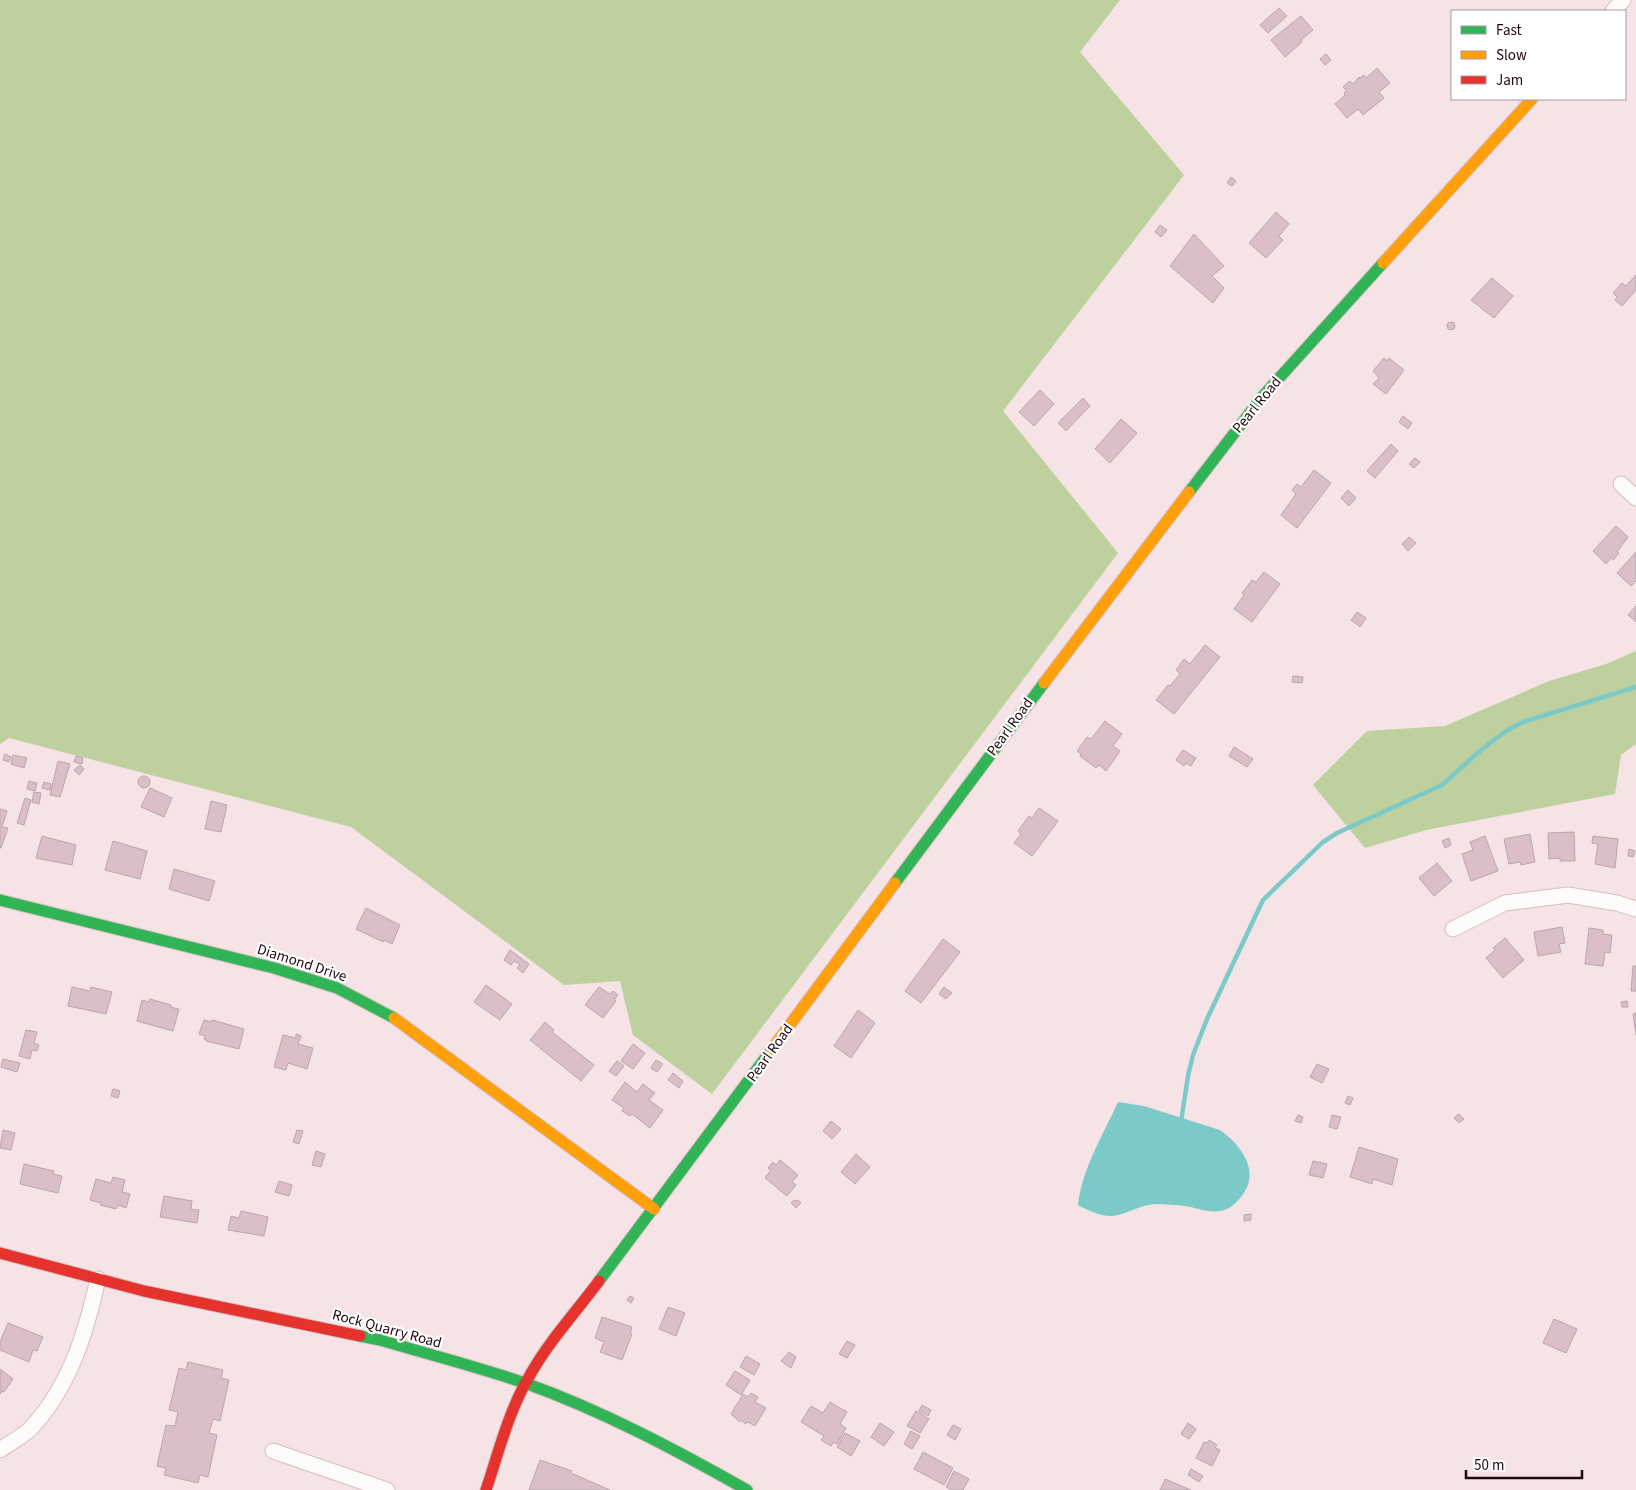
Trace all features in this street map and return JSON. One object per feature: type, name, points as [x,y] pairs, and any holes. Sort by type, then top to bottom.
[{"type":"street","points":[[1614,10],[1623,0]]},
{"type":"street","name":"Pearl Road","points":[[486,1490],[514,1405],[538,1361],[654,1209],[1059,662],[1262,397],[1531,100]]},
{"type":"street","points":[[1621,484],[1636,498]]},
{"type":"street","points":[[1453,929],[1505,903],[1568,895],[1617,902],[1636,909]]},
{"type":"street","name":"Diamond Drive","points":[[0,900],[274,968],[337,988],[392,1016],[654,1209]]},
{"type":"street","name":"Rock Quarry Road","points":[[0,1253],[144,1291],[380,1340],[524,1384],[561,1397],[671,1447],[747,1490]]},
{"type":"street","points":[[0,1450],[33,1426],[66,1379],[88,1322],[98,1279]]},
{"type":"street","points":[[273,1451],[385,1490]]},
{"type":"green space","points":[[0,0],[1120,0],[1080,52],[1184,175],[1003,411],[1118,553],[712,1094],[633,1035],[620,981],[564,985],[351,827],[9,738],[0,744]]},
{"type":"green space","points":[[1636,651],[1636,744],[1621,755],[1615,794],[1426,830],[1365,848],[1313,785],[1367,731],[1445,726],[1549,681],[1606,664]]},
{"type":"water","points":[[1118,1102],[1144,1106],[1220,1130],[1228,1136],[1241,1151],[1249,1169],[1250,1178],[1247,1188],[1241,1197],[1229,1208],[1216,1211],[1155,1204],[1118,1215],[1108,1216],[1092,1212],[1078,1205],[1088,1165]]},
{"type":"building","points":[[1279,8],[1287,16],[1268,33],[1260,25]]},
{"type":"building","points":[[1301,16],[1313,30],[1285,57],[1271,40]]},
{"type":"building","points":[[1326,54],[1331,60],[1325,65],[1320,59]]},
{"type":"building","points":[[1377,68],[1390,83],[1379,92],[1384,98],[1363,115],[1358,109],[1347,118],[1335,104],[1347,91],[1343,87],[1350,81],[1353,84],[1359,77],[1364,75],[1366,78]]},
{"type":"building","points":[[1231,177],[1236,181],[1232,186],[1227,183]]},
{"type":"building","points":[[1276,212],[1289,224],[1279,236],[1283,240],[1266,258],[1249,243]]},
{"type":"building","points":[[1160,225],[1167,230],[1161,237],[1155,232]]},
{"type":"building","points":[[1194,234],[1224,266],[1212,276],[1224,288],[1213,303],[1170,266]]},
{"type":"building","points":[[1636,275],[1636,290],[1622,306],[1615,300],[1617,297],[1613,293],[1622,283],[1626,286]]},
{"type":"building","points":[[1492,278],[1513,296],[1494,318],[1471,300]]},
{"type":"building","points":[[1451,322],[1455,326],[1451,330],[1447,326]]},
{"type":"building","points":[[1384,358],[1387,361],[1389,358],[1404,370],[1386,394],[1373,384],[1379,378],[1373,371]]},
{"type":"building","points":[[1040,390],[1054,404],[1034,426],[1019,412]]},
{"type":"building","points":[[1083,398],[1090,406],[1066,431],[1058,423]]},
{"type":"building","points":[[1403,416],[1412,423],[1408,429],[1399,422]]},
{"type":"building","points":[[1121,419],[1137,433],[1110,463],[1095,449]]},
{"type":"building","points":[[1391,444],[1398,451],[1375,478],[1367,471]]},
{"type":"building","points":[[1415,458],[1420,462],[1414,468],[1409,464]]},
{"type":"building","points":[[1314,470],[1331,483],[1297,528],[1281,515],[1296,494],[1292,490],[1297,484],[1301,487]]},
{"type":"building","points":[[1348,490],[1356,498],[1349,506],[1341,498]]},
{"type":"building","points":[[1616,526],[1628,537],[1617,552],[1619,553],[1606,564],[1593,551]]},
{"type":"building","points":[[1409,537],[1416,543],[1408,551],[1402,544]]},
{"type":"building","points":[[1636,552],[1636,581],[1631,586],[1617,573]]},
{"type":"building","points":[[1264,572],[1280,584],[1252,622],[1234,609],[1244,595],[1242,593],[1252,580],[1256,582]]},
{"type":"building","points":[[1636,606],[1636,622],[1628,615]]},
{"type":"building","points":[[1357,612],[1366,618],[1360,627],[1351,620]]},
{"type":"building","points":[[1205,645],[1220,657],[1174,714],[1156,700],[1180,674],[1176,670],[1184,659],[1190,664]]},
{"type":"building","points":[[1293,676],[1303,677],[1302,683],[1292,682]]},
{"type":"building","points":[[1105,721],[1122,734],[1113,746],[1120,751],[1106,771],[1099,765],[1096,768],[1080,756],[1081,754],[1077,751],[1087,737],[1091,739]]},
{"type":"building","points":[[1234,747],[1253,759],[1247,767],[1229,756]]},
{"type":"building","points":[[1183,750],[1196,758],[1191,766],[1186,763],[1184,766],[1176,760]]},
{"type":"building","points":[[5,754],[11,757],[9,762],[3,760]]},
{"type":"building","points":[[13,755],[27,758],[24,768],[11,764]]},
{"type":"building","points":[[76,756],[83,758],[82,764],[74,762]]},
{"type":"building","points":[[58,761],[70,764],[60,797],[50,795]]},
{"type":"building","points":[[80,765],[84,769],[79,775],[74,770]]},
{"type":"building","points":[[142,776],[146,776],[150,782],[146,788],[142,788],[138,784],[138,780]]},
{"type":"building","points":[[29,781],[37,783],[35,791],[27,789]]},
{"type":"building","points":[[44,782],[51,784],[50,790],[42,788]]},
{"type":"building","points":[[150,788],[172,798],[164,817],[141,807]]},
{"type":"building","points":[[34,792],[41,793],[39,804],[32,802]]},
{"type":"building","points":[[25,798],[31,800],[24,825],[17,823]]},
{"type":"building","points":[[211,801],[227,805],[221,832],[205,829]]},
{"type":"building","points":[[1039,808],[1058,821],[1032,856],[1014,843],[1021,834],[1018,831],[1029,816],[1032,818]]},
{"type":"building","points":[[0,809],[7,811],[2,827],[8,828],[1,848],[0,848]]},
{"type":"building","points":[[1574,832],[1575,861],[1560,861],[1560,858],[1549,859],[1548,833]]},
{"type":"building","points":[[1530,834],[1535,862],[1521,865],[1520,862],[1509,864],[1504,839]]},
{"type":"building","points":[[42,836],[76,845],[72,865],[36,858]]},
{"type":"building","points":[[1485,836],[1498,871],[1471,881],[1462,854],[1473,850],[1470,842]]},
{"type":"building","points":[[1593,836],[1618,839],[1615,868],[1595,864],[1598,844],[1592,843]]},
{"type":"building","points":[[1449,838],[1451,845],[1445,848],[1442,841]]},
{"type":"building","points":[[113,841],[147,851],[140,879],[105,870]]},
{"type":"building","points":[[1629,849],[1635,851],[1633,857],[1628,856]]},
{"type":"building","points":[[1437,863],[1452,881],[1434,896],[1419,878]]},
{"type":"building","points":[[174,869],[215,881],[209,901],[169,889]]},
{"type":"building","points":[[366,908],[400,925],[392,944],[384,940],[383,942],[356,929]]},
{"type":"building","points":[[1562,927],[1565,943],[1559,944],[1561,952],[1538,956],[1534,932]]},
{"type":"building","points":[[1589,928],[1603,930],[1603,934],[1612,935],[1610,953],[1605,952],[1603,966],[1585,964]]},
{"type":"building","points":[[1505,938],[1524,960],[1503,978],[1486,958],[1495,950],[1493,948]]},
{"type":"building","points":[[943,939],[960,952],[921,1003],[905,991]]},
{"type":"building","points":[[510,950],[529,964],[523,973],[517,968],[520,965],[514,961],[511,965],[504,960]]},
{"type":"building","points":[[1633,966],[1636,966],[1636,991],[1631,991]]},
{"type":"building","points":[[486,985],[512,1004],[500,1020],[474,1002]]},
{"type":"building","points":[[72,987],[90,991],[91,987],[112,992],[106,1014],[68,1006]]},
{"type":"building","points":[[599,987],[610,994],[613,991],[618,995],[614,1000],[616,1001],[603,1018],[585,1005]]},
{"type":"building","points":[[944,987],[952,993],[946,999],[939,994]]},
{"type":"building","points":[[150,999],[179,1009],[173,1031],[137,1021],[142,1000],[149,1002]]},
{"type":"building","points":[[1627,1001],[1628,1007],[1622,1007],[1621,1002]]},
{"type":"building","points":[[858,1010],[875,1023],[851,1058],[834,1046]]},
{"type":"building","points":[[1636,1013],[1636,1035],[1633,1014]]},
{"type":"building","points":[[204,1020],[211,1022],[212,1020],[244,1029],[239,1049],[206,1041],[204,1039],[205,1036],[199,1034]]},
{"type":"building","points":[[545,1022],[554,1030],[552,1032],[594,1065],[581,1081],[530,1040]]},
{"type":"building","points":[[26,1030],[37,1032],[34,1043],[39,1045],[37,1051],[32,1050],[30,1059],[19,1056]]},
{"type":"building","points":[[296,1034],[301,1036],[298,1044],[313,1048],[307,1069],[288,1063],[286,1070],[274,1067],[283,1035],[296,1038]]},
{"type":"building","points":[[633,1044],[645,1053],[633,1069],[621,1061]]},
{"type":"building","points":[[3,1059],[20,1063],[17,1072],[1,1067]]},
{"type":"building","points":[[656,1060],[663,1064],[657,1072],[651,1068]]},
{"type":"building","points":[[617,1061],[624,1066],[616,1076],[609,1071]]},
{"type":"building","points":[[1317,1064],[1329,1069],[1322,1083],[1310,1077]]},
{"type":"building","points":[[673,1073],[683,1081],[679,1088],[668,1080]]},
{"type":"building","points":[[625,1082],[637,1092],[643,1084],[655,1093],[649,1100],[663,1110],[650,1128],[632,1114],[630,1116],[622,1111],[624,1108],[612,1100]]},
{"type":"building","points":[[113,1089],[120,1091],[118,1098],[111,1096]]},
{"type":"building","points":[[1348,1096],[1353,1098],[1350,1105],[1345,1103]]},
{"type":"building","points":[[1459,1114],[1464,1119],[1459,1123],[1454,1118]]},
{"type":"building","points":[[1298,1115],[1303,1117],[1301,1123],[1295,1121]]},
{"type":"building","points":[[1332,1115],[1341,1117],[1337,1129],[1329,1127]]},
{"type":"building","points":[[831,1121],[841,1129],[832,1139],[823,1131]]},
{"type":"building","points":[[3,1130],[15,1133],[11,1150],[0,1148]]},
{"type":"building","points":[[297,1130],[303,1131],[299,1144],[293,1142]]},
{"type":"building","points":[[1359,1147],[1398,1159],[1392,1185],[1373,1179],[1372,1184],[1350,1177]]},
{"type":"building","points":[[316,1151],[325,1154],[321,1167],[312,1165]]},
{"type":"building","points":[[856,1154],[870,1167],[855,1184],[841,1172]]},
{"type":"building","points":[[780,1160],[798,1175],[792,1182],[796,1185],[787,1196],[765,1178],[771,1170],[768,1168],[773,1162],[776,1165]]},
{"type":"building","points":[[1313,1161],[1327,1164],[1323,1178],[1309,1175]]},
{"type":"building","points":[[24,1164],[54,1171],[53,1174],[62,1176],[58,1193],[20,1184]]},
{"type":"building","points":[[113,1177],[125,1180],[122,1192],[130,1194],[126,1208],[118,1205],[116,1209],[90,1200],[96,1179],[111,1183]]},
{"type":"building","points":[[279,1181],[292,1185],[289,1196],[275,1192]]},
{"type":"building","points":[[164,1196],[192,1201],[191,1209],[199,1210],[197,1223],[160,1217]]},
{"type":"building","points":[[798,1200],[801,1203],[796,1208],[791,1203]]},
{"type":"building","points":[[241,1211],[268,1217],[264,1236],[228,1230],[231,1216],[239,1218]]},
{"type":"building","points":[[1251,1214],[1251,1220],[1244,1221],[1244,1215]]},
{"type":"building","points":[[630,1296],[634,1298],[631,1303],[627,1300]]},
{"type":"building","points":[[668,1307],[685,1313],[676,1336],[659,1329]]},
{"type":"building","points":[[602,1317],[632,1327],[630,1333],[632,1334],[622,1360],[600,1352],[604,1342],[595,1338]]},
{"type":"building","points":[[1554,1319],[1577,1329],[1566,1353],[1543,1343]]},
{"type":"building","points":[[8,1323],[43,1337],[37,1351],[33,1350],[29,1362],[0,1350],[0,1342]]},
{"type":"building","points":[[847,1341],[855,1345],[847,1358],[839,1354]]},
{"type":"building","points":[[789,1352],[796,1357],[791,1368],[781,1361]]},
{"type":"building","points":[[746,1356],[760,1364],[754,1375],[740,1367]]},
{"type":"building","points":[[188,1362],[223,1370],[221,1378],[229,1380],[220,1421],[213,1419],[209,1433],[217,1435],[208,1477],[200,1475],[198,1483],[164,1475],[166,1468],[157,1466],[166,1425],[175,1426],[178,1412],[169,1410],[179,1368],[186,1370]]},
{"type":"building","points":[[0,1369],[13,1379],[4,1392],[2,1391],[0,1394]]},
{"type":"building","points":[[735,1371],[750,1380],[741,1395],[726,1385]]},
{"type":"building","points":[[751,1393],[758,1397],[755,1402],[766,1408],[755,1426],[748,1422],[746,1424],[741,1420],[740,1422],[731,1414],[743,1394],[748,1397]]},
{"type":"building","points":[[830,1402],[847,1412],[840,1424],[846,1428],[837,1444],[834,1442],[831,1446],[821,1440],[824,1436],[801,1422],[811,1406],[823,1413]]},
{"type":"building","points":[[922,1405],[931,1410],[928,1416],[919,1411]]},
{"type":"building","points":[[916,1411],[929,1419],[920,1433],[907,1426]]},
{"type":"building","points":[[880,1423],[894,1432],[884,1446],[871,1437]]},
{"type":"building","points":[[1188,1423],[1196,1429],[1189,1439],[1181,1434]]},
{"type":"building","points":[[953,1425],[961,1429],[955,1440],[947,1435]]},
{"type":"building","points":[[911,1431],[920,1436],[912,1449],[904,1444]]},
{"type":"building","points":[[845,1433],[860,1441],[851,1456],[837,1447]]},
{"type":"building","points":[[1209,1440],[1217,1445],[1215,1448],[1220,1450],[1212,1466],[1196,1458],[1204,1442],[1207,1443]]},
{"type":"building","points":[[923,1452],[953,1468],[944,1485],[914,1469]]},
{"type":"building","points":[[540,1460],[572,1471],[571,1473],[610,1490],[529,1490]]},
{"type":"building","points":[[1191,1469],[1203,1476],[1199,1482],[1188,1475]]},
{"type":"building","points":[[954,1471],[969,1479],[963,1490],[952,1490],[946,1487]]},
{"type":"building","points":[[1165,1479],[1191,1490],[1160,1490]]},
{"type":"waterway","points":[[1181,1122],[1193,1055],[1207,1019],[1263,900],[1323,842],[1337,833],[1442,785],[1481,750],[1506,731],[1523,722],[1636,687]]},
{"type":"traffic: fast","points":[[1189,492],[1262,397],[1383,263]]},
{"type":"traffic: fast","points":[[895,883],[1044,683]]},
{"type":"traffic: fast","points":[[0,900],[274,968],[337,988],[394,1018]]},
{"type":"traffic: fast","points":[[599,1281],[772,1049]]},
{"type":"traffic: fast","points":[[360,1336],[471,1366],[554,1394],[639,1432],[747,1490]]},
{"type":"traffic: slow","points":[[1383,263],[1531,100]]},
{"type":"traffic: slow","points":[[1044,683],[1189,492]]},
{"type":"traffic: slow","points":[[772,1049],[895,883]]},
{"type":"traffic: slow","points":[[394,1018],[654,1209]]},
{"type":"traffic: jam","points":[[0,1253],[144,1291],[360,1336]]},
{"type":"traffic: jam","points":[[486,1490],[516,1402],[537,1362],[599,1281]]}]
